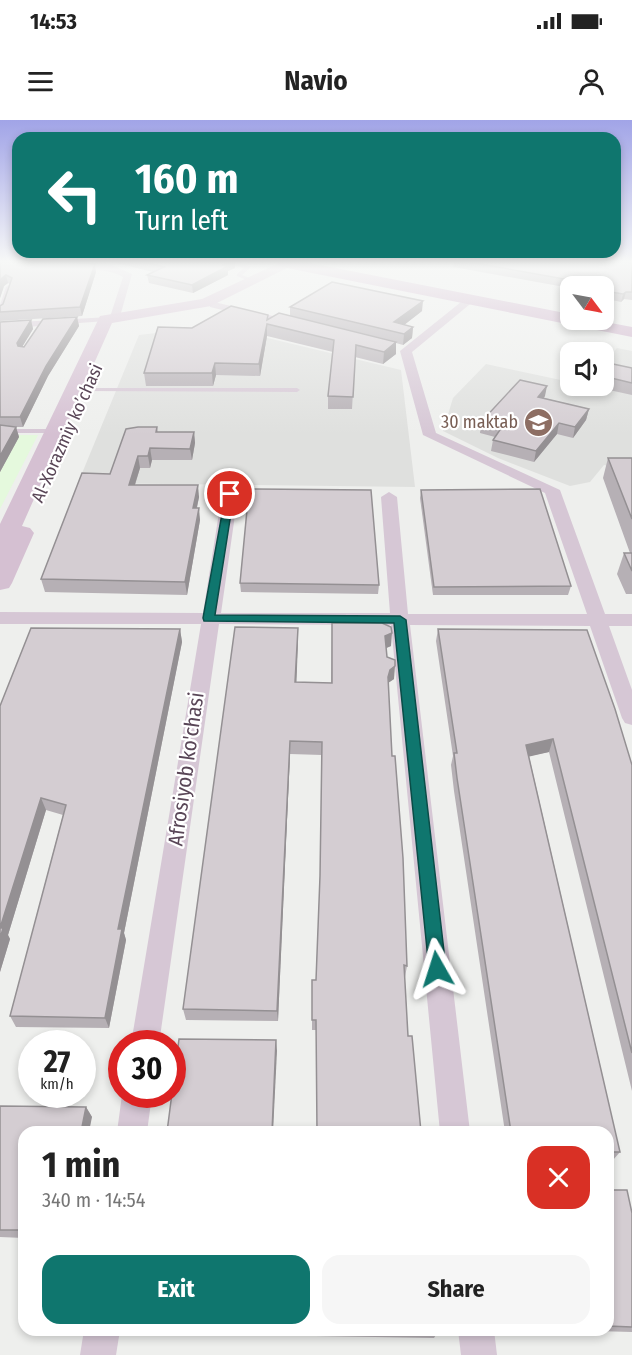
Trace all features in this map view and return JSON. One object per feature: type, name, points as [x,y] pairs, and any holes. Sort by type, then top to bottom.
[{"type":"main road","points":[[109,321],[116,320]]},
{"type":"main road","points":[[109,321],[118,320]]},
{"type":"main road","name":"Al-Xorazmiy ko’chasi","points":[[0,583],[87,390],[109,321]]},
{"type":"main road","name":"Al-Xorazmiy ko’chasi","points":[[0,549],[109,321]]},
{"type":"main road","points":[[614,328],[632,332]]},
{"type":"street","points":[[273,320],[315,330]]},
{"type":"street","points":[[443,320],[400,350],[430,435],[552,490],[632,718]]},
{"type":"street","points":[[0,326],[39,328],[109,321]]},
{"type":"street","name":"Afrosiyob ko'chasi","points":[[147,1030],[209,618],[230,494]]},
{"type":"street","points":[[389,497],[454,1126]]},
{"type":"street","points":[[0,618],[632,620]]},
{"type":"street","points":[[133,1126],[135,1108]]},
{"type":"street","points":[[99,1355],[101,1336]]},
{"type":"street","points":[[477,1336],[479,1355]]},
{"type":"lane","points":[[87,390],[297,390]]},
{"type":"lane","points":[[0,431],[56,431]]},
{"type":"shaded area","points":[[217,326],[401,370],[415,487],[78,483],[139,335]]},
{"type":"shaded area","name":"30 maktab","points":[[617,348],[632,351],[632,471],[604,465],[590,482],[570,486],[498,458],[443,431],[453,398],[486,364],[560,380],[560,396],[614,396],[614,351]]},
{"type":"shaded area","points":[[0,435],[38,435],[0,509]]},
{"type":"building","points":[[31,320],[17,343],[18,346],[24,347],[43,320],[75,320],[46,366],[20,417],[0,417],[0,322]]},
{"type":"building","points":[[207,320],[306,320],[396,342],[384,352],[356,345],[353,397],[328,396],[334,340],[267,324],[259,364],[215,363],[212,373],[144,373],[158,327],[192,328]]},
{"type":"building","points":[[343,320],[397,320],[394,322],[413,327],[404,334]]},
{"type":"building","points":[[614,364],[632,368],[632,383],[614,379]]},
{"type":"building","points":[[520,380],[547,386],[538,397],[589,409],[575,427],[559,423],[536,451],[493,440],[502,427],[481,422]]},
{"type":"building","points":[[0,425],[16,427],[0,456]]},
{"type":"building","points":[[157,427],[156,432],[194,432],[190,449],[150,448],[148,456],[138,456],[129,485],[198,485],[193,508],[199,508],[185,582],[41,579],[82,473],[110,474],[126,429]]},
{"type":"building","points":[[608,458],[632,458],[632,519]]},
{"type":"building","points":[[249,489],[371,490],[379,585],[240,583]]},
{"type":"building","points":[[540,489],[571,586],[434,587],[421,490]]},
{"type":"building","points":[[624,553],[632,553],[632,571]]},
{"type":"building","points":[[332,623],[382,623],[391,627],[392,633],[385,636],[387,657],[395,660],[395,666],[390,670],[388,677],[392,756],[395,756],[403,858],[407,966],[404,965],[408,1036],[412,1036],[420,1126],[317,1126],[316,1020],[312,1020],[312,980],[316,980],[322,742],[290,741],[277,1011],[183,1009],[235,627],[298,628],[295,682],[332,683]]},
{"type":"building","points":[[31,628],[180,629],[118,929],[122,929],[105,1018],[10,1016],[66,805],[41,798],[0,928],[0,706]]},
{"type":"building","points":[[438,629],[587,630],[632,765],[632,1053],[553,739],[526,745],[614,1126],[510,1126],[457,778],[454,753],[457,753]]},
{"type":"building","points":[[186,1039],[276,1040],[272,1126],[168,1126],[170,1108],[186,1108]]},
{"type":"building","points":[[0,1106],[86,1108],[82,1126],[18,1126],[18,1230],[0,1230]]},
{"type":"building","points":[[614,1126],[620,1152],[614,1152]]},
{"type":"building","points":[[614,1190],[627,1190],[632,1213],[632,1327],[614,1326]]},
{"type":"place","name":"30 maktab","points":[[539,422]]},
{"type":"route","points":[[230,494],[209,618],[400,620],[437,969]]}]
